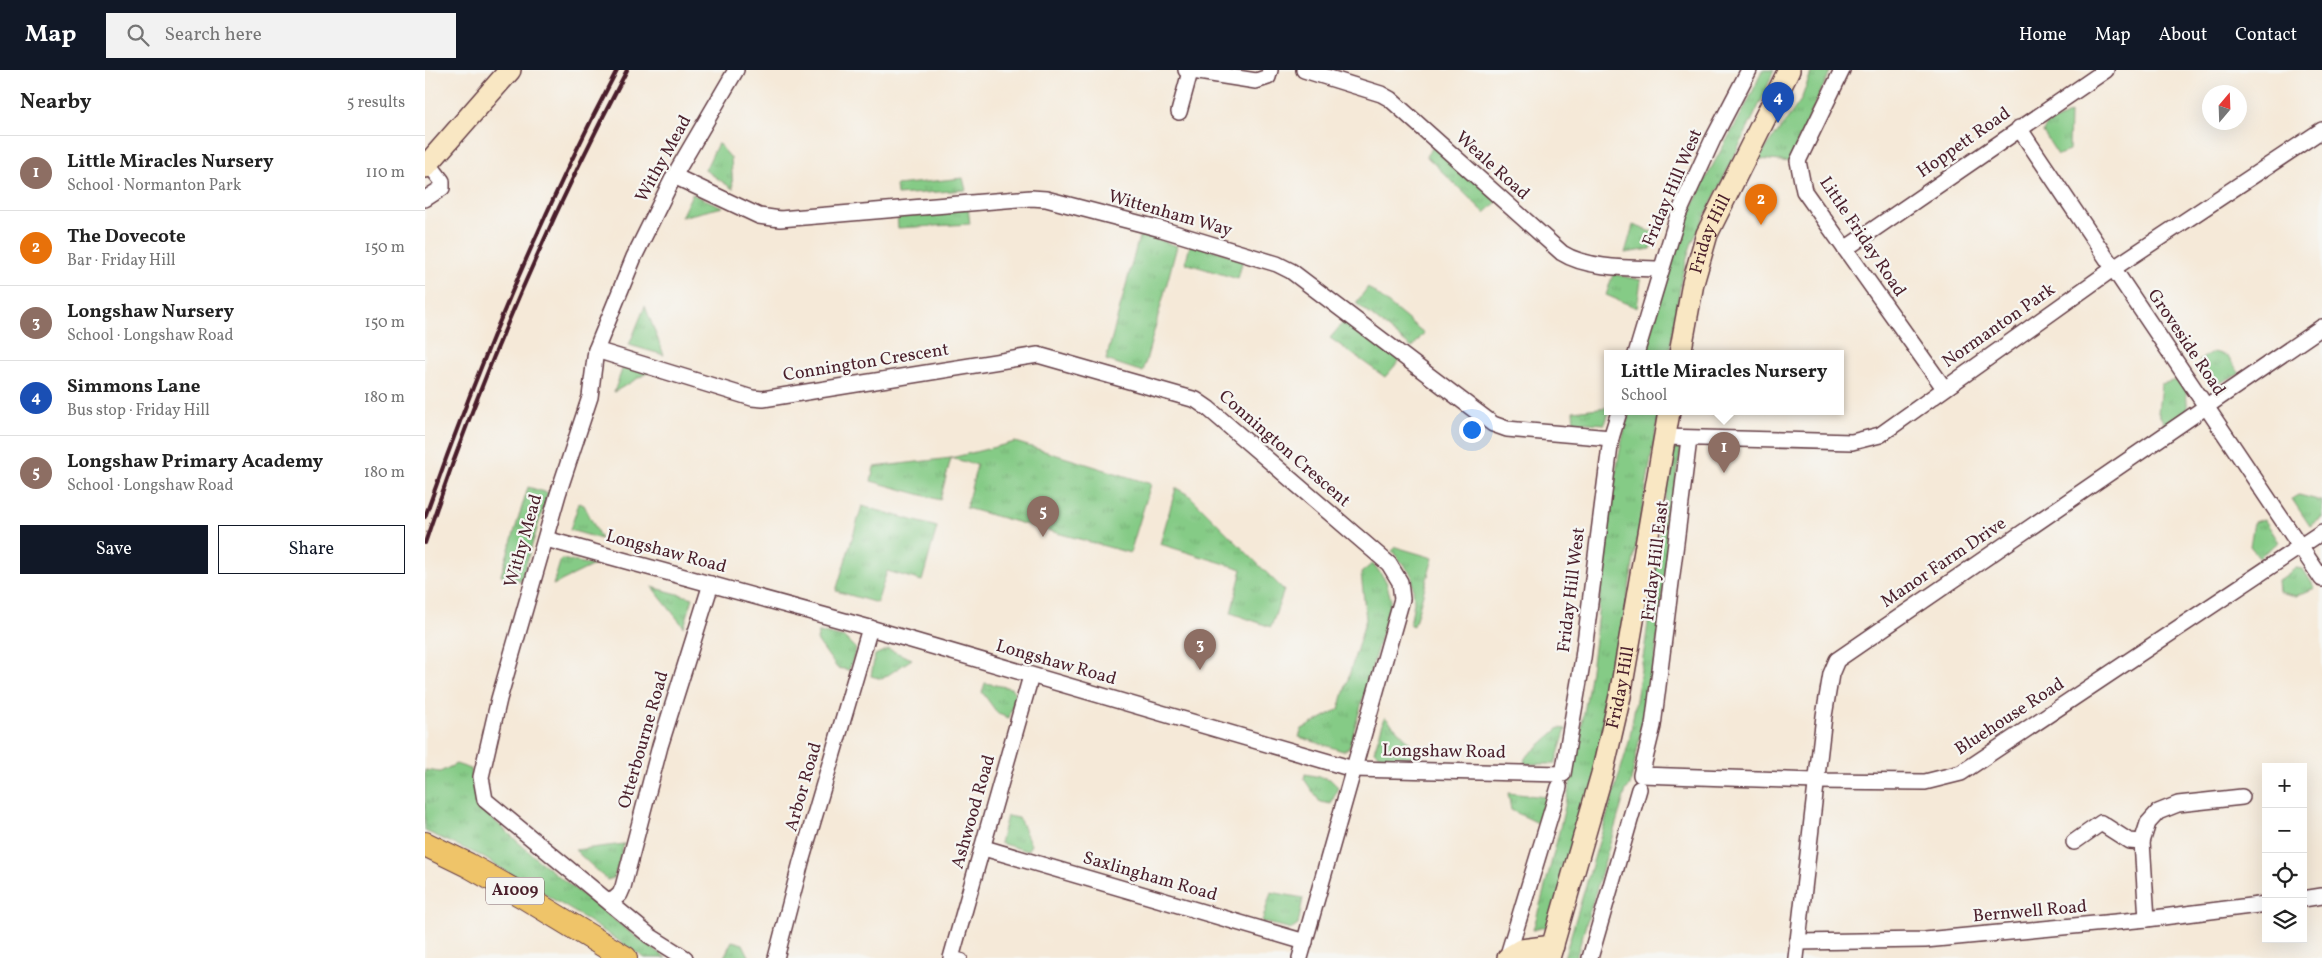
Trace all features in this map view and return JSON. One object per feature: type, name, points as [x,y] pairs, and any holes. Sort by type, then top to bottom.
[{"type":"main road","points":[[427,166],[510,70]]},
{"type":"main road","name":"Friday Hill","points":[[1681,350],[1693,284],[1707,234],[1789,70]]},
{"type":"main road","name":"Friday Hill","points":[[1551,952],[1602,774],[1620,696],[1668,415]]},
{"type":"main road","name":"A1009","points":[[425,844],[476,869],[625,958]]},
{"type":"main road","points":[[1508,958],[1521,950],[1551,952]]},
{"type":"street","name":"Withy Mead","points":[[685,958],[650,936],[485,800],[481,777],[499,699],[558,494],[590,397],[596,350],[634,256],[674,176],[736,70]]},
{"type":"street","points":[[1179,112],[1188,71],[1255,81],[1268,77],[1270,70]]},
{"type":"street","name":"Weale Road","points":[[1305,70],[1381,94],[1390,99],[1500,199],[1562,253],[1573,260],[1660,270]]},
{"type":"street","name":"Friday Hill West","points":[[1637,350],[1678,214],[1713,138],[1749,70]]},
{"type":"street","name":"Little Friday Road","points":[[1842,70],[1798,161],[1804,191],[1944,388]]},
{"type":"street","name":"Hoppett Road","points":[[1845,249],[2106,70]]},
{"type":"street","name":"Groveside Road","points":[[2019,128],[2322,579]]},
{"type":"street","name":"Normanton Park","points":[[1664,437],[1852,442],[1880,435],[2113,268],[2322,130]]},
{"type":"street","points":[[425,199],[442,188],[442,181],[427,166]]},
{"type":"street","name":"Wittenham Way","points":[[674,176],[759,216],[779,219],[1031,198],[1046,199],[1161,229],[1277,264],[1291,271],[1493,424],[1507,429],[1611,438]]},
{"type":"street","name":"Manor Farm Drive","points":[[1795,958],[1815,782],[1831,674],[1837,660],[2207,408],[2322,327]]},
{"type":"street","name":"Connington Crescent","points":[[596,350],[752,398],[838,388],[1038,355],[1197,400],[1389,564],[1401,582],[1402,599],[1300,958]]},
{"type":"street","name":"Friday Hill West","points":[[1508,958],[1561,780],[1580,676],[1611,438],[1618,415]]},
{"type":"street","name":"Friday Hill East","points":[[1590,958],[1640,782],[1653,726],[1689,439]]},
{"type":"street","name":"Bluehouse Road","points":[[1640,782],[1925,782],[1961,773],[2322,532]]},
{"type":"street","name":"Longshaw Road","points":[[546,539],[870,628],[1353,769],[1561,780]]},
{"type":"street","name":"Otterbourne Road","points":[[610,903],[620,894],[623,887],[660,746],[711,584]]},
{"type":"street","name":"Arbor Road","points":[[776,958],[801,862],[870,628]]},
{"type":"street","name":"Ashwood Road","points":[[956,957],[1031,676]]},
{"type":"street","points":[[2147,919],[2142,842],[2148,823],[2158,812],[2178,804],[2242,797]]},
{"type":"street","points":[[2074,842],[2101,823],[2129,841],[2142,842]]},
{"type":"street","name":"Saxlingham Road","points":[[984,848],[1305,942]]},
{"type":"street","points":[[2307,898],[2322,896]]},
{"type":"street","name":"Bernwell Road","points":[[1797,942],[1925,940],[2147,919],[2262,905]]},
{"type":"green space","points":[[1762,70],[1774,70],[1764,95],[1691,245],[1682,276],[1670,350],[1646,350],[1663,288],[1685,223],[1704,182]]},
{"type":"green space","points":[[1812,70],[1831,70],[1796,146],[1793,162],[1758,159],[1801,100]]},
{"type":"green space","points":[[2070,113],[2069,151],[2058,155],[2043,132],[2046,125]]},
{"type":"green space","points":[[718,143],[731,158],[733,189],[705,170]]},
{"type":"green space","points":[[1436,143],[1500,199],[1485,213],[1426,156]]},
{"type":"green space","points":[[963,178],[966,190],[897,195],[896,185]]},
{"type":"green space","points":[[692,194],[723,207],[681,217]]},
{"type":"green space","points":[[968,208],[970,224],[898,228],[897,214]]},
{"type":"green space","points":[[1633,225],[1658,234],[1651,249],[1625,253]]},
{"type":"green space","points":[[1140,233],[1177,246],[1143,372],[1106,360]]},
{"type":"green space","points":[[1191,243],[1243,259],[1238,279],[1185,263]]},
{"type":"green space","points":[[1613,274],[1641,280],[1637,308],[1606,295]]},
{"type":"green space","points":[[1368,287],[1424,333],[1412,348],[1356,303]]},
{"type":"green space","points":[[645,306],[664,355],[629,345]]},
{"type":"green space","points":[[1346,319],[1400,360],[1385,377],[1330,338]]},
{"type":"green space","points":[[2214,352],[2228,356],[2240,374],[2214,385],[2199,360]]},
{"type":"green space","points":[[624,364],[649,372],[614,392]]},
{"type":"green space","points":[[2176,380],[2186,390],[2188,413],[2167,428],[2158,413],[2161,384]]},
{"type":"green space","points":[[1604,407],[1604,415],[1608,415],[1605,424],[1574,422],[1573,411]]},
{"type":"green space","points":[[1628,415],[1658,415],[1598,769],[1554,925],[1533,930],[1559,831],[1581,731],[1592,663],[1606,537],[1615,474]]},
{"type":"green space","points":[[1015,442],[1151,484],[1130,553],[966,508],[977,465],[951,458]]},
{"type":"green space","points":[[1672,447],[1681,448],[1673,499],[1675,500],[1653,672],[1630,786],[1626,790],[1576,958],[1564,958],[1629,742],[1645,645]]},
{"type":"green space","points":[[951,458],[940,500],[871,481],[874,467]]},
{"type":"green space","points":[[528,487],[548,493],[521,581],[501,575]]},
{"type":"green space","points":[[1176,488],[1189,495],[1284,590],[1271,627],[1231,613],[1242,569],[1160,544]]},
{"type":"green space","points":[[2299,495],[2322,501],[2322,518],[2310,526],[2292,499]]},
{"type":"green space","points":[[579,503],[584,505],[601,539],[570,530]]},
{"type":"green space","points":[[862,506],[937,527],[922,581],[887,571],[877,603],[836,591]]},
{"type":"green space","points":[[2264,519],[2279,542],[2259,557],[2250,546],[2254,522]]},
{"type":"green space","points":[[1396,547],[1433,558],[1414,626],[1410,625],[1414,602],[1412,575],[1392,551]]},
{"type":"green space","points":[[561,559],[594,565],[553,585]]},
{"type":"green space","points":[[1373,563],[1386,581],[1391,600],[1349,748],[1343,751],[1299,737],[1302,729],[1339,709],[1366,619],[1361,573]]},
{"type":"green space","points":[[2296,568],[2303,569],[2315,588],[2296,596],[2279,592],[2278,581]]},
{"type":"green space","points":[[652,587],[693,598],[684,627]]},
{"type":"green space","points":[[819,632],[845,638],[856,649],[849,670],[837,668],[817,640]]},
{"type":"green space","points":[[888,649],[912,659],[882,679],[871,676],[875,655]]},
{"type":"green space","points":[[985,683],[1011,688],[1016,694],[1009,718],[998,714],[982,692]]},
{"type":"green space","points":[[1385,717],[1415,748],[1416,758],[1381,757],[1374,751]]},
{"type":"green space","points":[[1559,728],[1566,729],[1555,764],[1524,764],[1525,758]]},
{"type":"green space","points":[[456,764],[471,769],[477,805],[538,860],[666,958],[645,958],[576,913],[479,855],[425,831],[425,770],[440,772]]},
{"type":"green space","points":[[1305,774],[1330,779],[1338,787],[1331,804],[1320,802],[1304,779]]},
{"type":"green space","points":[[1508,793],[1546,797],[1542,825],[1511,810]]},
{"type":"green space","points":[[1007,816],[1019,818],[1031,845],[1027,851],[1000,843]]},
{"type":"green space","points":[[624,844],[614,878],[607,880],[575,850]]},
{"type":"green space","points":[[1271,892],[1303,898],[1298,925],[1292,929],[1262,922]]},
{"type":"green space","points":[[732,941],[743,944],[750,958],[724,957]]},
{"type":"railway","points":[[425,517],[489,346],[537,234],[617,70]]},
{"type":"railway","points":[[425,543],[468,422],[516,303],[569,186],[627,70]]},
{"type":"place","name":"Simmons Lane","points":[[1778,123]]},
{"type":"place","name":"The Dovecote","points":[[1761,225]]},
{"type":"place","name":"Little Miracles Nursery","points":[[1724,473]]},
{"type":"place","name":"Longshaw Primary Academy","points":[[1043,537]]},
{"type":"place","name":"Longshaw Nursery","points":[[1200,670]]}]
